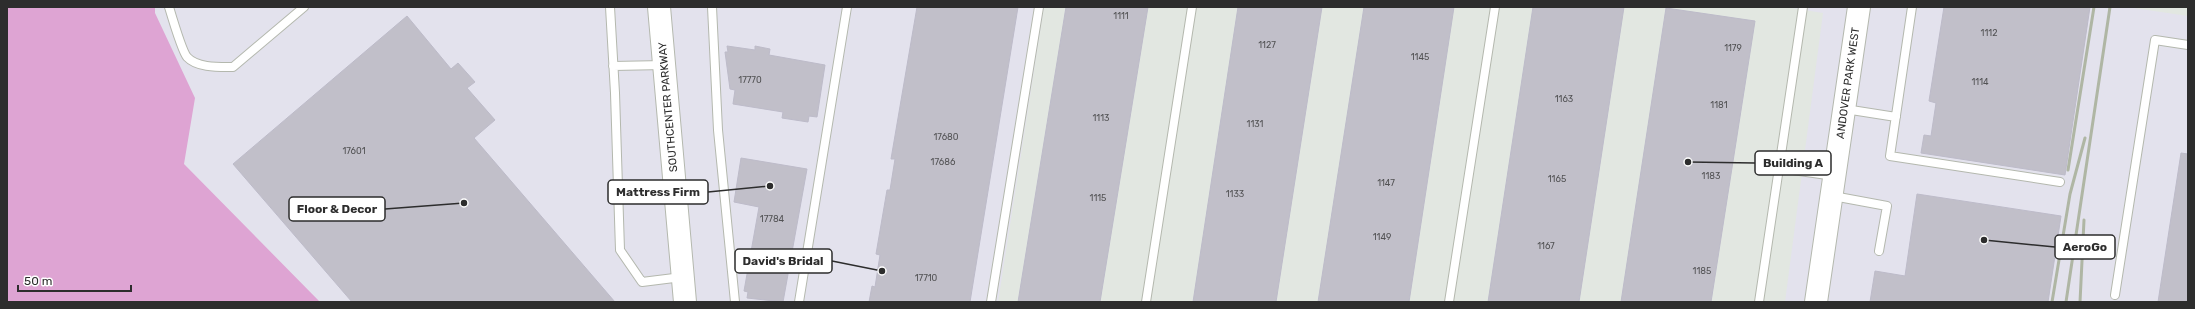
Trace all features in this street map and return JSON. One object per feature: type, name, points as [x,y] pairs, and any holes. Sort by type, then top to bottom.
[{"type":"main road","name":"SOUTHCENTER PARKWAY","points":[[659,7],[685,302]]},
{"type":"main road","name":"ANDOVER PARK WEST","points":[[1816,302],[1859,7]]},
{"type":"lane","points":[[169,7],[187,57],[196,63],[216,67],[232,67],[304,7]]},
{"type":"lane","points":[[610,7],[620,250],[642,282],[682,277]]},
{"type":"lane","points":[[712,7],[718,130],[735,302]]},
{"type":"lane","points":[[799,302],[847,7]]},
{"type":"lane","points":[[991,302],[1039,7]]},
{"type":"lane","points":[[1146,302],[1192,7]]},
{"type":"lane","points":[[1449,302],[1495,7]]},
{"type":"lane","points":[[1759,302],[1803,7]]},
{"type":"lane","points":[[1912,7],[1890,156],[2060,182]]},
{"type":"lane","points":[[2115,295],[2155,40],[2188,45]]},
{"type":"lane","points":[[613,66],[664,65]]},
{"type":"lane","points":[[1844,109],[1896,116]]},
{"type":"lane","points":[[1779,168],[1887,206],[1879,251]]},
{"type":"shaded area","points":[[7,7],[155,7],[155,13],[195,98],[184,164],[320,302],[7,302]]},
{"type":"shaded area","points":[[1044,7],[1786,7],[1823,13],[1785,302],[998,302]]},
{"type":"shaded area","points":[[2127,7],[2188,7],[2188,16]]},
{"type":"building","points":[[917,7],[1018,7],[970,302],[869,302],[872,286],[875,287],[880,255],[876,254],[887,190],[890,190],[895,159],[891,159]]},
{"type":"building","points":[[1066,7],[1148,7],[1100,302],[1018,302]]},
{"type":"building","points":[[1238,7],[1322,7],[1276,302],[1193,302]]},
{"type":"building","points":[[1364,7],[1454,7],[1409,302],[1318,302]]},
{"type":"building","points":[[1533,7],[1624,7],[1579,302],[1488,302]]},
{"type":"building","points":[[1944,7],[2090,7],[2065,175],[1921,153],[1924,135],[1931,136],[1936,103],[1929,101]]},
{"type":"building","points":[[1666,8],[1755,21],[1711,302],[1621,302]]},
{"type":"building","points":[[407,16],[451,69],[458,63],[475,82],[467,88],[495,120],[474,138],[615,302],[352,302],[233,164]]},
{"type":"building","points":[[727,46],[755,50],[755,46],[770,49],[769,55],[825,65],[817,117],[809,116],[808,122],[782,118],[783,112],[733,104],[735,90],[730,89],[725,52],[728,52]]},
{"type":"building","points":[[2181,153],[2188,154],[2188,302],[2158,302]]},
{"type":"building","points":[[741,158],[807,169],[783,302],[747,298],[748,292],[744,291],[759,207],[734,202]]},
{"type":"building","points":[[1917,194],[2061,216],[2048,302],[1870,302],[1875,271],[1905,276]]},
{"type":"railway","points":[[2068,170],[2094,7]]},
{"type":"railway","points":[[2066,302],[2110,7]]},
{"type":"railway","points":[[2052,302],[2070,194],[2085,138]]},
{"type":"railway","points":[[2080,302],[2084,220]]},
{"type":"place","name":"Building A","points":[[1688,162]]},
{"type":"place","name":"Mattress Firm","points":[[770,186]]},
{"type":"place","name":"Floor & Decor","points":[[464,203]]},
{"type":"place","name":"AeroGo","points":[[1984,240]]},
{"type":"place","name":"David's Bridal","points":[[882,271]]}]
